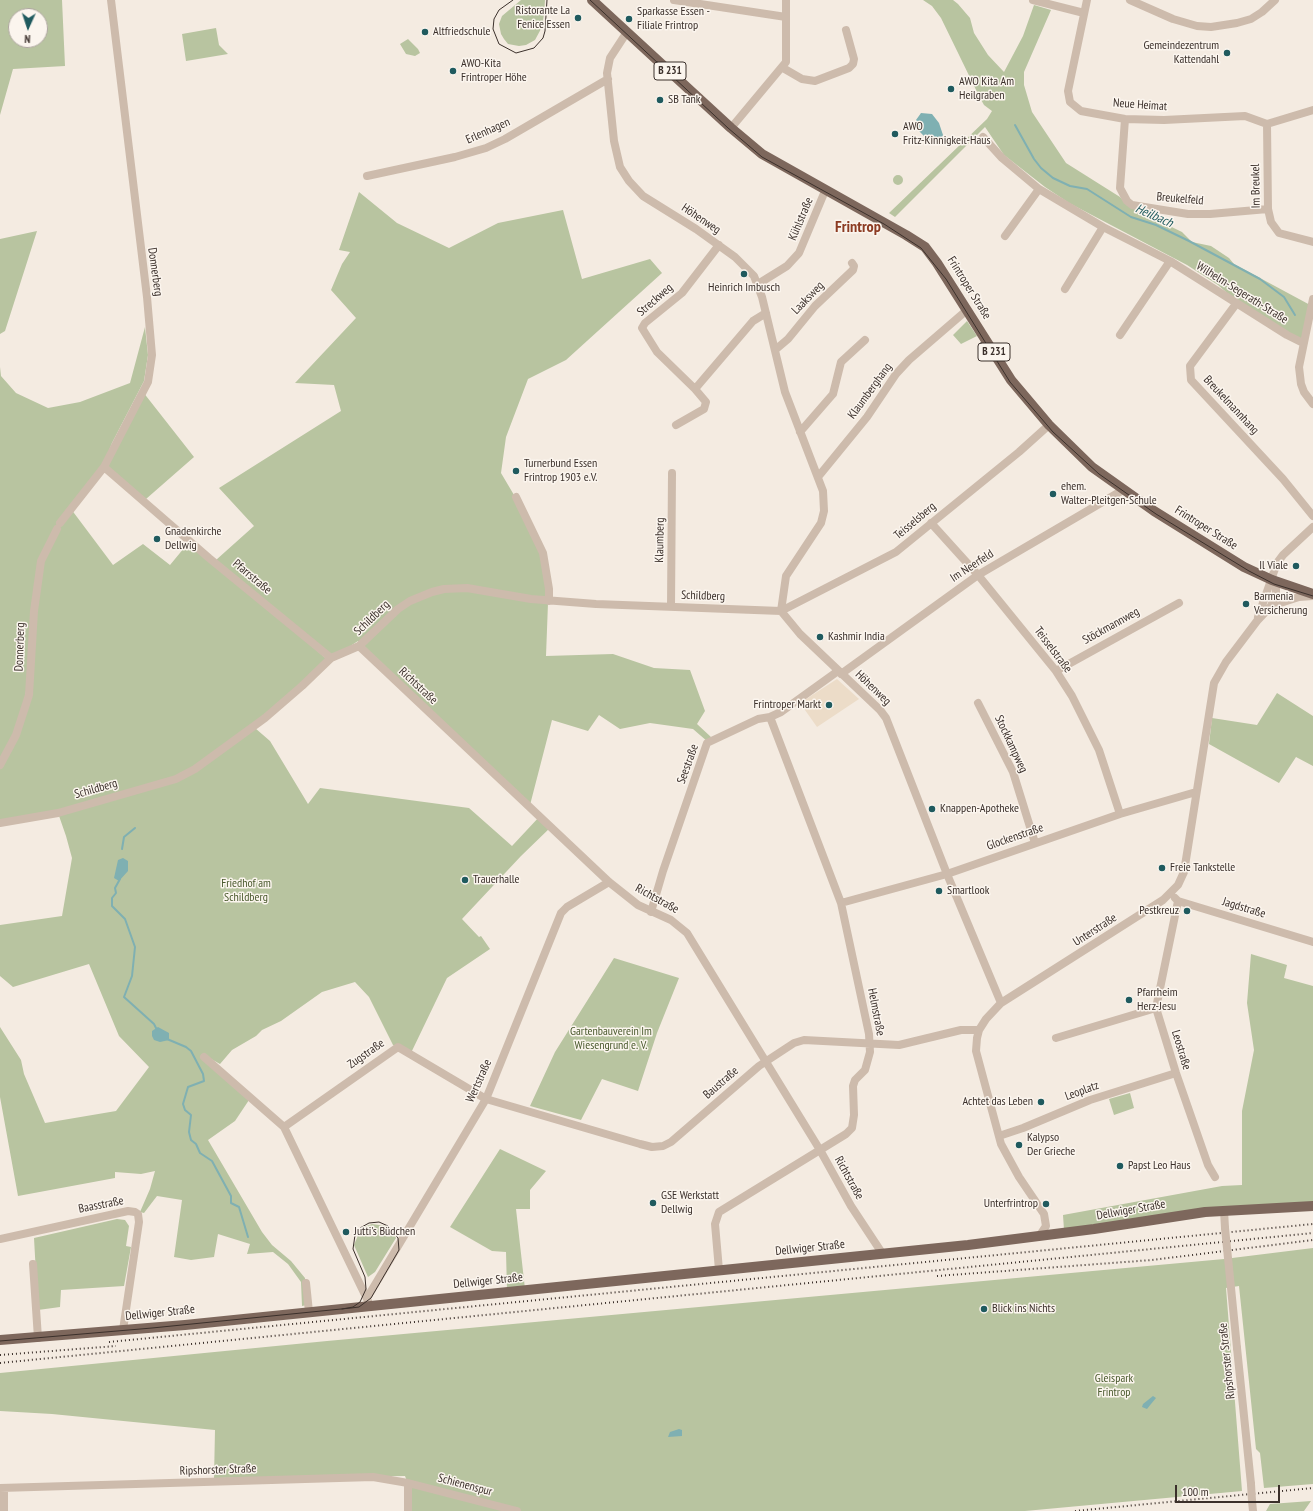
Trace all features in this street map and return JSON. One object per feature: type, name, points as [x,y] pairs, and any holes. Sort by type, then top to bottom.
[{"type":"main road","name":"Frintroper Straße","points":[[598,2],[627,32],[730,128],[762,154],[825,191],[906,235],[925,248],[938,263],[1011,380],[1049,425],[1081,457],[1123,490],[1234,561],[1272,580],[1313,595]]},
{"type":"main road","name":"Dellwiger Straße","points":[[0,1340],[38,1338],[309,1312],[368,1302],[719,1270],[968,1245],[1224,1210],[1313,1206]]},
{"type":"street","name":"Donnerberg","points":[[0,765],[16,735],[29,694],[34,611],[41,561],[59,526],[104,467],[148,382],[152,355],[147,297],[111,0]]},
{"type":"street","points":[[674,0],[786,17]]},
{"type":"street","points":[[730,128],[782,68],[788,56],[786,0]]},
{"type":"street","points":[[1034,0],[1084,13]]},
{"type":"street","name":"Neue Heimat","points":[[1087,0],[1068,91],[1070,102],[1081,111],[1126,119],[1164,120],[1245,116],[1268,124]]},
{"type":"street","points":[[1130,0],[1184,23],[1211,27],[1238,23],[1251,19],[1262,12],[1275,0]]},
{"type":"street","points":[[782,68],[802,79],[815,81],[849,68],[853,64],[854,58],[846,30]]},
{"type":"street","name":"Höhenweg","points":[[627,32],[610,58],[608,78],[615,150],[625,175],[643,196],[719,245],[741,262],[754,276],[758,284],[766,313],[785,392],[818,477],[824,497],[823,517],[817,532],[786,576],[781,611],[800,634],[840,673],[859,695],[886,718],[947,874],[1001,1003]]},
{"type":"street","name":"Erlenhagen","points":[[367,176],[455,157],[486,148],[510,136],[608,78]]},
{"type":"street","points":[[1268,124],[1313,110]]},
{"type":"street","name":"Breukelfeld","points":[[1126,119],[1120,188],[1127,201],[1132,205],[1188,214],[1268,210]]},
{"type":"street","name":"Im Breukel","points":[[1268,124],[1268,210],[1271,222],[1279,233],[1313,242]]},
{"type":"street","name":"Wilhelm-Segerath-Straße","points":[[983,137],[1002,158],[1039,189],[1103,227],[1170,261],[1236,304],[1303,343]]},
{"type":"street","points":[[1005,236],[1039,189]]},
{"type":"street","name":"Kühlstraße","points":[[758,284],[787,266],[799,253],[825,191]]},
{"type":"street","points":[[1064,289],[1103,227]]},
{"type":"street","name":"Streckweg","points":[[676,425],[706,406],[704,399],[657,352],[642,328],[645,323],[682,292],[719,245]]},
{"type":"street","points":[[1120,335],[1170,261]]},
{"type":"street","name":"Laaksweg","points":[[775,350],[788,339],[815,306],[853,270],[854,266],[852,263]]},
{"type":"street","points":[[1313,299],[1299,366],[1299,376],[1304,392],[1313,404]]},
{"type":"street","name":"Breukelmannhang","points":[[1236,304],[1190,366],[1191,380],[1283,479],[1313,516]]},
{"type":"street","name":"Klaumberghang","points":[[818,477],[867,417],[896,374],[909,360],[968,310]]},
{"type":"street","points":[[695,389],[753,321],[766,313]]},
{"type":"street","points":[[800,432],[833,394],[841,362],[864,340]]},
{"type":"street","name":"Teisselsberg","points":[[781,611],[896,552],[1013,457],[1049,425]]},
{"type":"street","name":"Pfarrstraße","points":[[104,467],[209,558],[331,658]]},
{"type":"street","name":"Klaumberg","points":[[671,607],[672,473]]},
{"type":"street","name":"Im Neerfeld","points":[[840,673],[978,575],[1123,490]]},
{"type":"street","points":[[516,497],[543,554],[549,589],[548,601]]},
{"type":"street","name":"Teisselstraße","points":[[931,523],[978,575],[1056,671],[1072,696],[1099,750],[1120,814]]},
{"type":"street","name":"Unterstraße","points":[[1257,620],[1272,580],[1275,567],[1283,555],[1313,526]]},
{"type":"street","points":[[1271,606],[1276,593],[1276,587],[1272,580]]},
{"type":"street","name":"Schildberg","points":[[0,823],[34,819],[58,813],[176,779],[195,769],[265,718],[302,686],[331,658],[359,646],[398,609],[420,596],[444,589],[467,588],[548,601],[781,611]]},
{"type":"street","points":[[1271,606],[1293,598],[1313,595]]},
{"type":"street","name":"Stöckmannweg","points":[[1056,671],[1179,603]]},
{"type":"street","name":"Unterstraße","points":[[1040,1235],[1046,1226],[1044,1214],[1012,1165],[999,1136],[976,1051],[979,1030],[986,1019],[1001,1003],[1171,894],[1178,884],[1184,872],[1214,683],[1220,670],[1257,620],[1271,606]]},
{"type":"street","name":"Richtstraße","points":[[359,646],[609,882],[626,896],[651,912],[671,920],[687,933],[820,1150],[851,1206],[882,1253]]},
{"type":"street","name":"Seestraße","points":[[651,912],[665,864],[707,743],[758,719],[770,718],[799,702],[840,673]]},
{"type":"street","name":"Stockkampweg","points":[[978,703],[1013,772],[1035,843]]},
{"type":"street","name":"Helmstraße","points":[[719,1270],[715,1224],[719,1212],[820,1150],[852,1128],[854,1116],[854,1080],[865,1070],[869,1060],[871,1043],[841,903],[770,718]]},
{"type":"street","name":"Glockenstraße","points":[[841,903],[947,874],[1120,814],[1196,792]]},
{"type":"street","name":"Wertstraße","points":[[368,1302],[486,1099],[561,913],[567,907],[609,882]]},
{"type":"street","name":"Jagdstraße","points":[[1171,894],[1178,901],[1313,942]]},
{"type":"street","name":"Leostraße","points":[[1178,901],[1156,1008],[1176,1073],[1208,1165],[1216,1177]]},
{"type":"street","points":[[1056,1038],[1156,1008]]},
{"type":"street","name":"Baustraße","points":[[486,1099],[640,1144],[652,1147],[663,1146],[671,1142],[765,1062],[794,1043],[804,1040],[907,1044],[961,1030],[979,1030]]},
{"type":"street","name":"Zugstraße","points":[[284,1127],[396,1047],[486,1099]]},
{"type":"street","points":[[204,1057],[284,1127],[368,1302]]},
{"type":"street","name":"Leoplatz","points":[[999,1136],[1023,1128],[1090,1100],[1176,1073]]},
{"type":"street","name":"Ripshorster Straße","points":[[1224,1210],[1253,1511],[1244,1511]]},
{"type":"street","name":"Baasstraße","points":[[0,1238],[128,1211],[138,1214],[139,1222],[123,1330]]},
{"type":"street","points":[[33,1264],[38,1338]]},
{"type":"street","points":[[306,1283],[309,1312]]},
{"type":"street","name":"Ripshorster Straße","points":[[2,1488],[347,1477],[383,1478],[408,1483]]},
{"type":"street","points":[[408,1483],[408,1511]]},
{"type":"street","name":"Schienenspur","points":[[408,1483],[517,1511]]},
{"type":"street","points":[[2,1488],[4,1511]]},
{"type":"green space","points":[[0,0],[62,0],[65,66],[13,69],[0,115]]},
{"type":"green space","points":[[521,0],[545,0],[542,27],[535,40],[526,45],[519,46],[508,44],[501,34],[499,24],[502,16]]},
{"type":"green space","points":[[923,0],[953,0],[958,4],[970,18],[974,33],[988,55],[1004,72],[1023,36],[1034,5],[1051,10],[1024,72],[1024,85],[1032,112],[1066,163],[1120,197],[1128,206],[1182,232],[1192,242],[1211,246],[1229,258],[1234,264],[1312,306],[1304,342],[1234,299],[1218,285],[1187,265],[1069,203],[1045,187],[1004,155],[985,127],[895,217],[889,213],[987,119],[992,111],[984,105],[979,96],[941,18],[932,6]]},
{"type":"green space","points":[[216,28],[219,45],[228,54],[186,61],[182,34]]},
{"type":"green space","points":[[408,39],[420,53],[415,56],[406,54],[400,44]]},
{"type":"green space","points":[[896,175],[900,175],[902,176],[902,184],[896,185],[893,182],[893,178]]},
{"type":"green space","points":[[359,192],[397,223],[449,248],[498,223],[563,210],[582,279],[650,259],[662,273],[566,360],[528,379],[506,437],[501,473],[514,495],[543,555],[548,603],[546,656],[613,654],[654,668],[690,670],[705,711],[697,724],[711,737],[708,742],[693,729],[650,723],[620,729],[599,715],[588,731],[552,720],[530,805],[358,641],[331,659],[216,560],[254,526],[219,488],[341,411],[334,385],[295,383],[356,318],[331,290],[342,264],[350,252],[339,250]]},
{"type":"green space","points":[[37,231],[5,331],[0,334],[0,239]]},
{"type":"green space","points":[[967,321],[977,336],[961,344],[953,335]]},
{"type":"green space","points":[[145,327],[148,355],[144,381],[112,443],[103,466],[62,517],[40,561],[24,709],[0,763],[0,367],[1,376],[16,393],[48,408],[80,402],[130,383]]},
{"type":"green space","points":[[143,392],[194,457],[146,499],[106,466]]},
{"type":"green space","name":"Friedhof am Schildberg","points":[[71,509],[113,565],[143,544],[170,565],[189,542],[329,661],[255,728],[270,741],[308,804],[320,788],[469,808],[512,846],[540,816],[552,826],[521,856],[462,919],[479,937],[481,936],[490,949],[447,978],[410,1055],[393,1045],[369,997],[355,982],[322,992],[281,1021],[262,1030],[256,1036],[232,1050],[220,1064],[211,1059],[251,1097],[235,1121],[208,1140],[262,1232],[272,1245],[291,1261],[305,1278],[307,1305],[302,1306],[301,1282],[288,1264],[273,1252],[247,1254],[250,1244],[218,1234],[214,1257],[191,1260],[174,1257],[182,1200],[157,1196],[144,1213],[140,1212],[150,1189],[155,1171],[141,1174],[115,1172],[115,1178],[18,1196],[0,1097],[0,1027],[21,1060],[24,1074],[45,1123],[116,1111],[149,1067],[119,1036],[89,964],[13,987],[0,976],[0,925],[62,916],[72,858],[58,813],[0,822],[0,766],[26,710],[41,562]]},
{"type":"green space","points":[[1277,693],[1313,716],[1313,766],[1296,757],[1279,783],[1209,744],[1212,718],[1257,725]]},
{"type":"green space","points":[[1251,954],[1287,965],[1284,978],[1313,986],[1313,1204],[1064,1230],[1063,1215],[1222,1186],[1242,1185],[1242,1111],[1254,1050],[1247,1003]]},
{"type":"green space","name":"Gartenbauverein Im Wiesengrund e. V.","points":[[614,958],[679,978],[657,1033],[638,1091],[602,1079],[581,1120],[530,1106],[555,1052]]},
{"type":"green space","points":[[1130,1093],[1134,1108],[1114,1115],[1109,1099]]},
{"type":"green space","points":[[500,1149],[546,1171],[530,1190],[530,1209],[516,1209],[525,1289],[507,1290],[506,1252],[492,1251],[450,1227]]},
{"type":"green space","points":[[117,1219],[125,1220],[129,1226],[126,1246],[131,1247],[124,1286],[61,1290],[60,1307],[38,1310],[34,1238]]},
{"type":"green space","points":[[372,1224],[386,1226],[392,1230],[396,1238],[375,1272],[368,1277],[354,1245],[359,1233],[364,1227]]},
{"type":"green space","name":"Gleispark Frintrop","points":[[1313,1248],[1313,1484],[1264,1488],[1260,1453],[1256,1449],[1239,1286],[1226,1288],[1242,1491],[1025,1511],[411,1511],[412,1494],[405,1476],[214,1478],[215,1430],[52,1414],[0,1411],[0,1373],[327,1341],[1224,1259]]},
{"type":"green space","points":[[1311,1501],[1304,1511],[1266,1511],[1270,1504]]},
{"type":"shaded area","name":"Frintroper Markt","points":[[837,679],[859,699],[817,727],[800,703]]},
{"type":"water","points":[[921,113],[932,114],[939,123],[943,135],[939,142],[928,140],[917,129],[916,120]]},
{"type":"water","points":[[123,858],[128,861],[128,871],[119,881],[114,878],[118,860]]},
{"type":"water","points":[[158,1027],[169,1033],[169,1040],[160,1042],[154,1040],[152,1031]]},
{"type":"water","points":[[1153,1396],[1156,1398],[1147,1409],[1142,1407],[1143,1404]]},
{"type":"water","points":[[679,1429],[682,1430],[682,1436],[668,1437],[670,1432]]},
{"type":"waterway","name":"Heilbach","points":[[1015,125],[1034,159],[1041,168],[1053,178],[1070,186],[1087,189],[1131,217],[1156,225],[1260,279],[1284,297],[1295,315]]},
{"type":"waterway","points":[[122,849],[124,837],[135,828]]},
{"type":"waterway","points":[[120,879],[115,888],[116,893],[112,898],[112,906],[125,919],[135,947],[132,976],[124,997],[154,1024],[157,1030]]},
{"type":"waterway","points":[[167,1039],[186,1047],[191,1051],[203,1074],[204,1081],[188,1087],[183,1104],[185,1110],[191,1115],[189,1132],[191,1140],[196,1144],[200,1153],[212,1161],[231,1196],[231,1203],[239,1207],[248,1237]]},
{"type":"tram line","points":[[513,0],[499,10],[494,19],[493,29],[499,44],[516,53],[534,48],[543,38],[545,31],[547,0]]},
{"type":"tram line","points":[[590,0],[728,128],[762,157],[884,224],[921,248],[946,279],[1010,382],[1053,432],[1099,474],[1156,514],[1249,571],[1274,584],[1313,596]]},
{"type":"tram line","points":[[0,1341],[152,1328],[351,1308],[359,1307],[371,1298],[399,1250],[398,1238],[388,1226],[379,1222],[369,1223],[360,1228],[355,1235],[353,1249],[365,1277],[366,1289],[360,1302],[353,1307],[342,1309]]},
{"type":"railway","points":[[109,1342],[1313,1224]]},
{"type":"railway","points":[[0,1363],[1313,1233]]},
{"type":"railway","points":[[937,1276],[1152,1260],[1313,1240]]},
{"type":"railway","points":[[0,1355],[116,1346]]},
{"type":"railway","points":[[1075,1511],[1313,1488]]},
{"type":"place","name":"Ristorante La Fenice Essen","points":[[578,18]]},
{"type":"place","name":"Sparkasse Essen - Filiale Frintrop","points":[[629,19]]},
{"type":"place","name":"Altfriedschule","points":[[425,32]]},
{"type":"place","name":"Gemeindezentrum Kattendahl","points":[[1227,53]]},
{"type":"place","name":"AWO-Kita Frintroper Höhe","points":[[453,71]]},
{"type":"place","name":"AWO Kita Am Heilgraben","points":[[951,89]]},
{"type":"place","name":"SB Tank","points":[[660,100]]},
{"type":"place","name":"AWO Fritz-Kinnigkeit-Haus","points":[[895,134]]},
{"type":"place","name":"Heinrich Imbusch","points":[[744,274]]},
{"type":"place","name":"Turnerbund Essen Frintrop 1903 e.V.","points":[[516,471]]},
{"type":"place","name":"ehem. Walter-Pleitgen-Schule","points":[[1053,494]]},
{"type":"place","name":"Gnadenkirche Dellwig","points":[[157,539]]},
{"type":"place","name":"Il Viale","points":[[1296,566]]},
{"type":"place","name":"Barmenia Versicherung","points":[[1246,604]]},
{"type":"place","name":"Kashmir India","points":[[820,637]]},
{"type":"place","name":"Frintroper Markt","points":[[829,705]]},
{"type":"place","name":"Knappen-Apotheke","points":[[932,809]]},
{"type":"place","name":"Freie Tankstelle","points":[[1162,868]]},
{"type":"place","name":"Trauerhalle","points":[[465,880]]},
{"type":"place","name":"Smartlook","points":[[939,891]]},
{"type":"place","name":"Pestkreuz","points":[[1187,911]]},
{"type":"place","name":"Pfarrheim Herz-Jesu","points":[[1129,1000]]},
{"type":"place","name":"Achtet das Leben","points":[[1041,1102]]},
{"type":"place","name":"Kalypso Der Grieche","points":[[1019,1145]]},
{"type":"place","name":"Papst Leo Haus","points":[[1120,1166]]},
{"type":"place","name":"GSE Werkstatt Dellwig","points":[[653,1203]]},
{"type":"place","name":"Unterfrintrop","points":[[1046,1204]]},
{"type":"place","name":"Jutti's Büdchen","points":[[346,1232]]},
{"type":"place","name":"Blick ins Nichts","points":[[984,1309]]},
{"type":"district","name":"Frintrop","points":[[858,227]]}]
